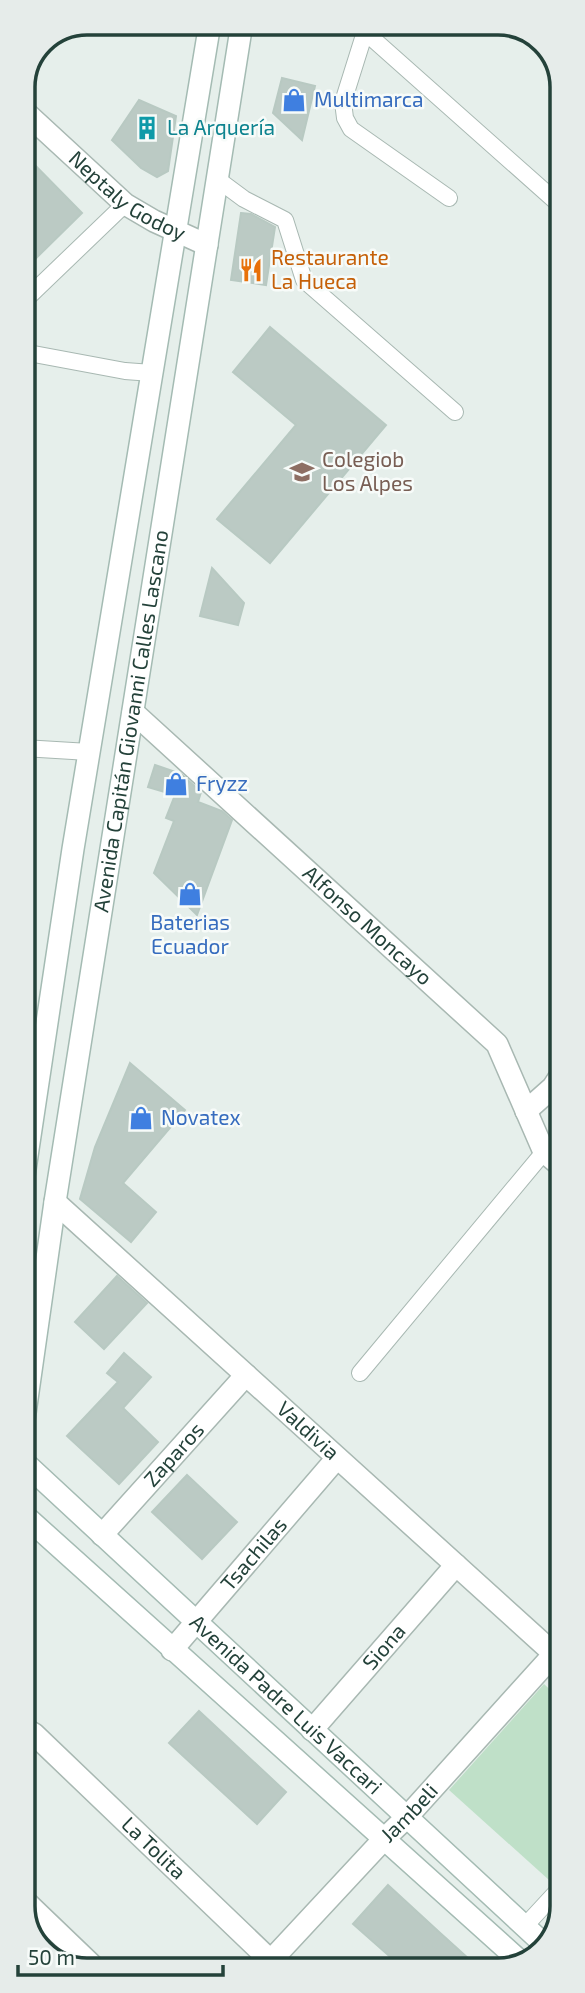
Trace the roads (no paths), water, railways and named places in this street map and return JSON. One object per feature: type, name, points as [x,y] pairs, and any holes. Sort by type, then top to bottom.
[{"type":"main road","name":"Avenida Capitán Giovanni Calles Lascano","points":[[35,1104],[89,752],[208,35]]},
{"type":"main road","name":"Avenida Capitán Giovanni Calles Lascano","points":[[35,1343],[240,35]]},
{"type":"main road","name":"Neptaly Godoy","points":[[35,121],[125,204],[207,245]]},
{"type":"main road","name":"Alfonso Moncayo","points":[[133,712],[496,1044],[544,1152],[550,1157]]},
{"type":"main road","points":[[526,1111],[550,1090]]},
{"type":"main road","name":"Valdivia","points":[[55,1202],[550,1651]]},
{"type":"main road","name":"Zaparos","points":[[102,1535],[246,1375]]},
{"type":"main road","name":"Tsachilas","points":[[172,1650],[337,1458]]},
{"type":"main road","name":"Avenida Padre Luis Vaccari","points":[[35,1472],[538,1939]]},
{"type":"main road","name":"Avenida Padre Luis Vaccari","points":[[35,1525],[514,1955]]},
{"type":"main road","name":"Siona","points":[[312,1730],[456,1565]]},
{"type":"main road","name":"Jambeli","points":[[274,1958],[550,1666]]},
{"type":"main road","name":"La Tolita","points":[[35,1737],[259,1958]]},
{"type":"main road","points":[[35,1911],[84,1958]]},
{"type":"lane","points":[[358,35],[343,102],[345,118],[351,129],[449,198]]},
{"type":"lane","points":[[368,35],[550,196]]},
{"type":"lane","points":[[217,179],[244,199],[285,220],[304,280],[455,412]]},
{"type":"lane","points":[[35,290],[125,204]]},
{"type":"lane","points":[[35,354],[125,371],[152,373]]},
{"type":"lane","points":[[35,749],[89,752]]},
{"type":"lane","points":[[360,1373],[544,1152]]},
{"type":"lane","points":[[525,1926],[550,1899]]},
{"type":"place","name":"Multimarca","points":[[294,100]]},
{"type":"place","name":"La Arquería","points":[[147,128]]},
{"type":"place","name":"Restaurante La Hueca","points":[[251,270]]},
{"type":"place","name":"Colegiob Los Alpes","points":[[302,472]]},
{"type":"place","name":"Fryzz","points":[[176,784]]},
{"type":"place","name":"Baterias Ecuador","points":[[190,894]]},
{"type":"place","name":"Novatex","points":[[141,1118]]}]
